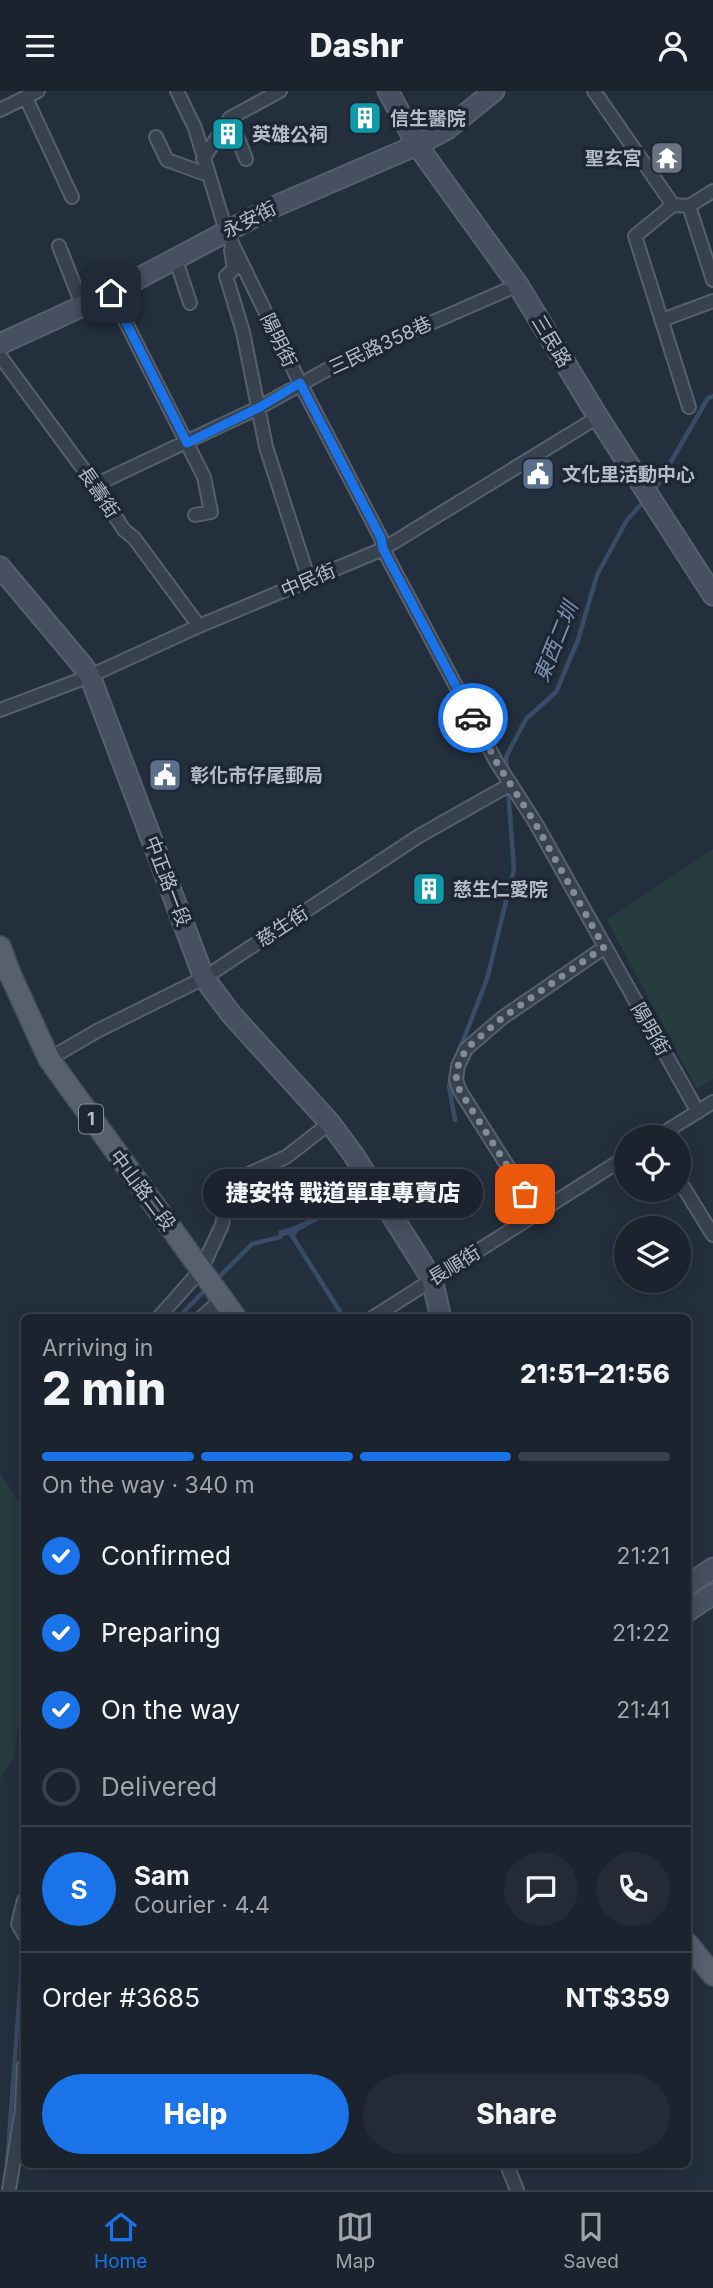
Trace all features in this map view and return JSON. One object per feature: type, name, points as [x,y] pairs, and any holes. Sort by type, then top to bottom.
[{"type":"main road","name":"中山路二段","points":[[0,947],[5,975],[49,1059],[233,1314]]},
{"type":"main road","points":[[691,1948],[713,1975]]},
{"type":"street","name":"陽明街","points":[[177,91],[195,128],[226,231],[300,383],[381,538],[383,549],[497,763],[535,823],[698,1112]]},
{"type":"street","points":[[156,137],[167,160],[203,173],[230,118],[280,91]]},
{"type":"street","name":"三民路","points":[[388,91],[417,145],[517,285],[713,595]]},
{"type":"street","name":"永安街","points":[[0,344],[111,293],[271,208],[417,145],[447,128],[494,91]]},
{"type":"street","points":[[594,91],[673,205]]},
{"type":"street","points":[[0,110],[32,94],[72,197]]},
{"type":"street","points":[[230,118],[246,159]]},
{"type":"street","points":[[689,407],[635,236],[673,205],[689,206],[713,191]]},
{"type":"street","points":[[689,206],[713,280]]},
{"type":"street","points":[[226,231],[234,269],[226,276],[235,301],[248,367],[260,407],[266,447],[310,580]]},
{"type":"street","points":[[59,246],[83,307]]},
{"type":"street","points":[[176,257],[190,303]]},
{"type":"street","name":"三民路358巷","points":[[95,485],[187,443],[260,407],[300,383],[415,328],[517,285]]},
{"type":"street","points":[[111,293],[204,477],[211,512],[195,515]]},
{"type":"street","points":[[662,320],[713,301]]},
{"type":"street","name":"長壽街","points":[[0,356],[95,485],[124,530],[134,538],[199,626]]},
{"type":"street","name":"中民街","points":[[0,710],[89,676],[199,626],[383,549],[598,417]]},
{"type":"street","name":"中正路一段","points":[[0,567],[89,676],[204,978],[231,1014],[330,1123],[432,1279],[440,1314]]},
{"type":"street","name":"慈生街","points":[[49,1059],[97,1031],[204,978],[419,836],[511,784]]},
{"type":"street","points":[[538,1214],[460,1091],[456,1080],[458,1066],[466,1049],[502,1018],[604,947]]},
{"type":"street","points":[[677,1125],[713,1102]]},
{"type":"street","points":[[202,1314],[211,1285],[228,1189],[244,1175],[271,1166],[286,1157],[330,1123]]},
{"type":"street","name":"長順街","points":[[378,1314],[614,1165]]},
{"type":"street","points":[[691,1199],[713,1235]]},
{"type":"street","points":[[164,1314],[211,1285]]},
{"type":"street","points":[[691,1583],[713,1568]]},
{"type":"street","points":[[691,1609],[713,1594]]},
{"type":"street","points":[[9,2190],[21,2115]]},
{"type":"street","points":[[508,2168],[517,2190]]},
{"type":"green space","points":[[713,849],[713,1079],[697,1089],[607,920]]},
{"type":"green space","points":[[0,1473],[21,1506],[21,1704],[14,1758],[0,1779]]},
{"type":"water","points":[[352,1190],[358,1199],[295,1233],[280,1237],[278,1231],[317,1215]]},
{"type":"waterway","name":"東西二圳","points":[[654,491],[708,398],[713,396]]},
{"type":"waterway","name":"東西二圳","points":[[507,770],[506,757],[526,719],[556,692],[578,640],[597,575],[627,520],[645,500]]},
{"type":"waterway","name":"東西二圳","points":[[459,1051],[487,979],[514,869],[508,789]]},
{"type":"waterway","name":"東西二圳","points":[[452,1077],[449,1086],[455,1120]]},
{"type":"waterway","points":[[377,1182],[394,1172]]},
{"type":"waterway","points":[[355,1195],[366,1188]]},
{"type":"waterway","name":"東西二圳","points":[[295,1233],[291,1234],[341,1314]]},
{"type":"waterway","points":[[216,1280],[252,1244],[280,1237]]},
{"type":"waterway","points":[[182,1314],[207,1288]]},
{"type":"waterway","points":[[7,2165],[21,1976]]},
{"type":"way so far","points":[[473,718],[604,947],[502,1018],[466,1049],[458,1066],[456,1080],[460,1091],[525,1194]]},
{"type":"place","name":"信生醫院","points":[[365,118]]},
{"type":"place","name":"英雄公祠","points":[[228,134]]},
{"type":"place","name":"聖玄宮","points":[[667,158]]},
{"type":"place","name":"文化里活動中心","points":[[538,474]]},
{"type":"place","name":"彰化市仔尾郵局","points":[[165,775]]},
{"type":"place","name":"慈生仁愛院","points":[[429,889]]},
{"type":"place","name":"捷安特 戰道單車專賣店","points":[[525,1194]]},
{"type":"route","points":[[111,293],[187,443],[260,407],[300,383],[381,538],[383,549],[473,718]]}]
